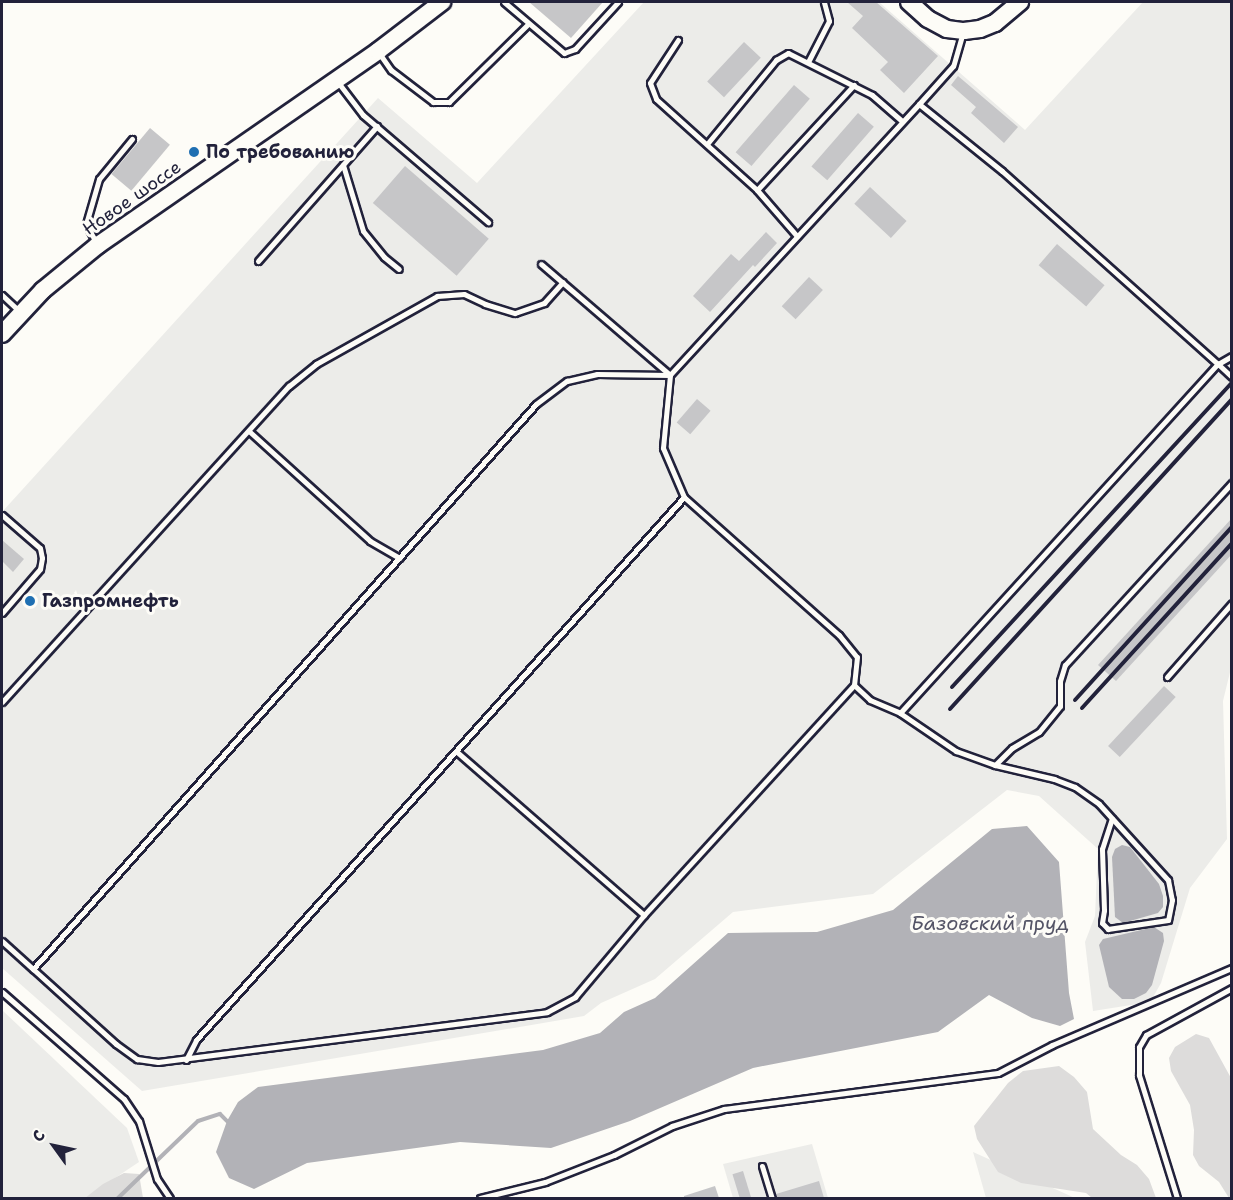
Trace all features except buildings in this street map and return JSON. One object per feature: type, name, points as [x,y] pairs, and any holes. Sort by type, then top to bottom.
[{"type":"main road","name":"Новое шоссе","points":[[2,334],[43,290],[98,246],[378,51],[442,2]]},
{"type":"main road","points":[[909,2],[928,19],[947,29],[964,31],[980,29],[995,23],[1020,2]]},
{"type":"lane","points":[[504,2],[564,53],[575,49],[618,2]]},
{"type":"lane","points":[[808,62],[828,21],[825,2]]},
{"type":"lane","points":[[378,51],[391,70],[433,102],[449,102],[528,24]]},
{"type":"lane","points":[[2,941],[116,1044],[136,1059],[158,1062],[547,1012],[575,997],[644,915],[854,685],[856,657],[839,635],[684,497],[663,448],[669,375],[953,66],[964,31]]},
{"type":"lane","points":[[678,40],[650,83],[656,99],[757,190],[797,236]]},
{"type":"lane","points":[[707,144],[776,60],[788,53],[872,95],[902,121]]},
{"type":"lane","points":[[336,80],[348,98],[377,126],[488,222]]},
{"type":"lane","points":[[757,190],[854,85]]},
{"type":"lane","points":[[918,104],[1002,171],[1232,377]]},
{"type":"lane","points":[[258,261],[377,126]]},
{"type":"lane","points":[[98,246],[86,225],[99,179],[132,139]]},
{"type":"lane","points":[[343,165],[363,231],[384,257],[399,269]]},
{"type":"lane","points":[[541,264],[669,375]]},
{"type":"lane","points":[[2,702],[250,432],[289,386],[316,364],[437,296],[464,294],[485,304],[515,313],[544,303],[563,282]]},
{"type":"lane","points":[[2,295],[21,313]]},
{"type":"lane","points":[[900,713],[1218,364],[1232,356]]},
{"type":"lane","points":[[33,969],[536,404],[567,381],[597,374],[669,375]]},
{"type":"lane","points":[[250,432],[370,541],[399,558]]},
{"type":"lane","points":[[995,765],[1012,748],[1039,732],[1060,706],[1060,681],[1065,665],[1232,483]]},
{"type":"lane","points":[[186,1060],[196,1040],[684,497]]},
{"type":"lane","points":[[2,515],[39,548],[42,558],[40,569],[2,613]]},
{"type":"lane","points":[[2,526],[7,520]]},
{"type":"lane","points":[[1167,677],[1232,603]]},
{"type":"lane","points":[[854,685],[870,700],[900,713],[956,751],[995,765],[1054,779],[1075,787],[1099,804],[1168,880],[1172,900],[1168,920],[1108,929],[1102,923],[1104,910],[1102,849],[1112,819]]},
{"type":"lane","points":[[457,752],[644,915]]},
{"type":"lane","points":[[480,1198],[545,1182],[614,1155],[672,1126],[724,1109],[998,1073],[1052,1045],[1232,968]]},
{"type":"lane","points":[[1177,1198],[1139,1075],[1139,1047],[1146,1035],[1232,988]]},
{"type":"lane","points":[[2,992],[124,1099],[139,1121],[158,1179],[170,1198]]},
{"type":"lane","points":[[762,1166],[772,1198]]},
{"type":"shaded area","points":[[644,2],[879,2],[1025,130],[1143,2],[1231,2],[1232,664],[1223,701],[1227,839],[1190,888],[1161,983],[1152,999],[1144,1003],[1093,1011],[1085,942],[1095,916],[1098,849],[1039,796],[1007,790],[873,894],[733,912],[655,979],[601,1003],[584,1016],[142,1091],[2,968],[2,512],[378,98],[477,183]]},
{"type":"shaded area","points":[[2,1010],[127,1128],[139,1162],[85,1198],[2,1198]]},
{"type":"shaded area","points":[[1196,1034],[1209,1038],[1231,1078],[1231,1198],[1219,1182],[1199,1166],[1193,1155],[1194,1130],[1190,1105],[1171,1071],[1169,1058],[1175,1047]]},
{"type":"shaded area","points":[[1059,1066],[1074,1077],[1087,1092],[1093,1129],[1121,1155],[1137,1165],[1149,1179],[1156,1198],[1092,1198],[1086,1193],[1021,1183],[998,1172],[977,1139],[974,1126],[1008,1083],[1023,1071]]},
{"type":"shaded area","points":[[812,1144],[828,1198],[733,1198],[723,1164]]},
{"type":"shaded area","points":[[973,1152],[1075,1198],[986,1198]]},
{"type":"shaded area","points":[[124,1173],[139,1174],[143,1198],[85,1198],[103,1184]]},
{"type":"water","name":"Базовский пруд","points":[[1027,826],[1059,862],[1069,993],[1074,1019],[1060,1026],[1032,1018],[989,995],[938,1032],[753,1068],[630,1121],[551,1148],[460,1142],[307,1163],[254,1189],[229,1178],[216,1152],[227,1121],[238,1102],[258,1087],[543,1050],[600,1033],[624,1012],[655,998],[728,933],[817,932],[893,910],[992,829]]},
{"type":"water","points":[[1122,845],[1130,847],[1159,884],[1163,896],[1163,907],[1158,913],[1123,923],[1115,917],[1112,857],[1115,849]]},
{"type":"water","points":[[1154,927],[1163,933],[1164,941],[1152,985],[1146,993],[1134,999],[1122,999],[1109,987],[1099,945],[1103,939]]},
{"type":"waterway","points":[[118,1198],[198,1121],[220,1114],[227,1121]]},
{"type":"railway","points":[[952,687],[1232,382]]},
{"type":"railway","points":[[950,709],[1232,399]]},
{"type":"railway","points":[[1075,700],[1232,527]]},
{"type":"railway","points":[[1082,708],[1232,543]]},
{"type":"place","name":"По требованию","points":[[194,152]]},
{"type":"place","name":"Газпромнефть","points":[[30,601]]}]
